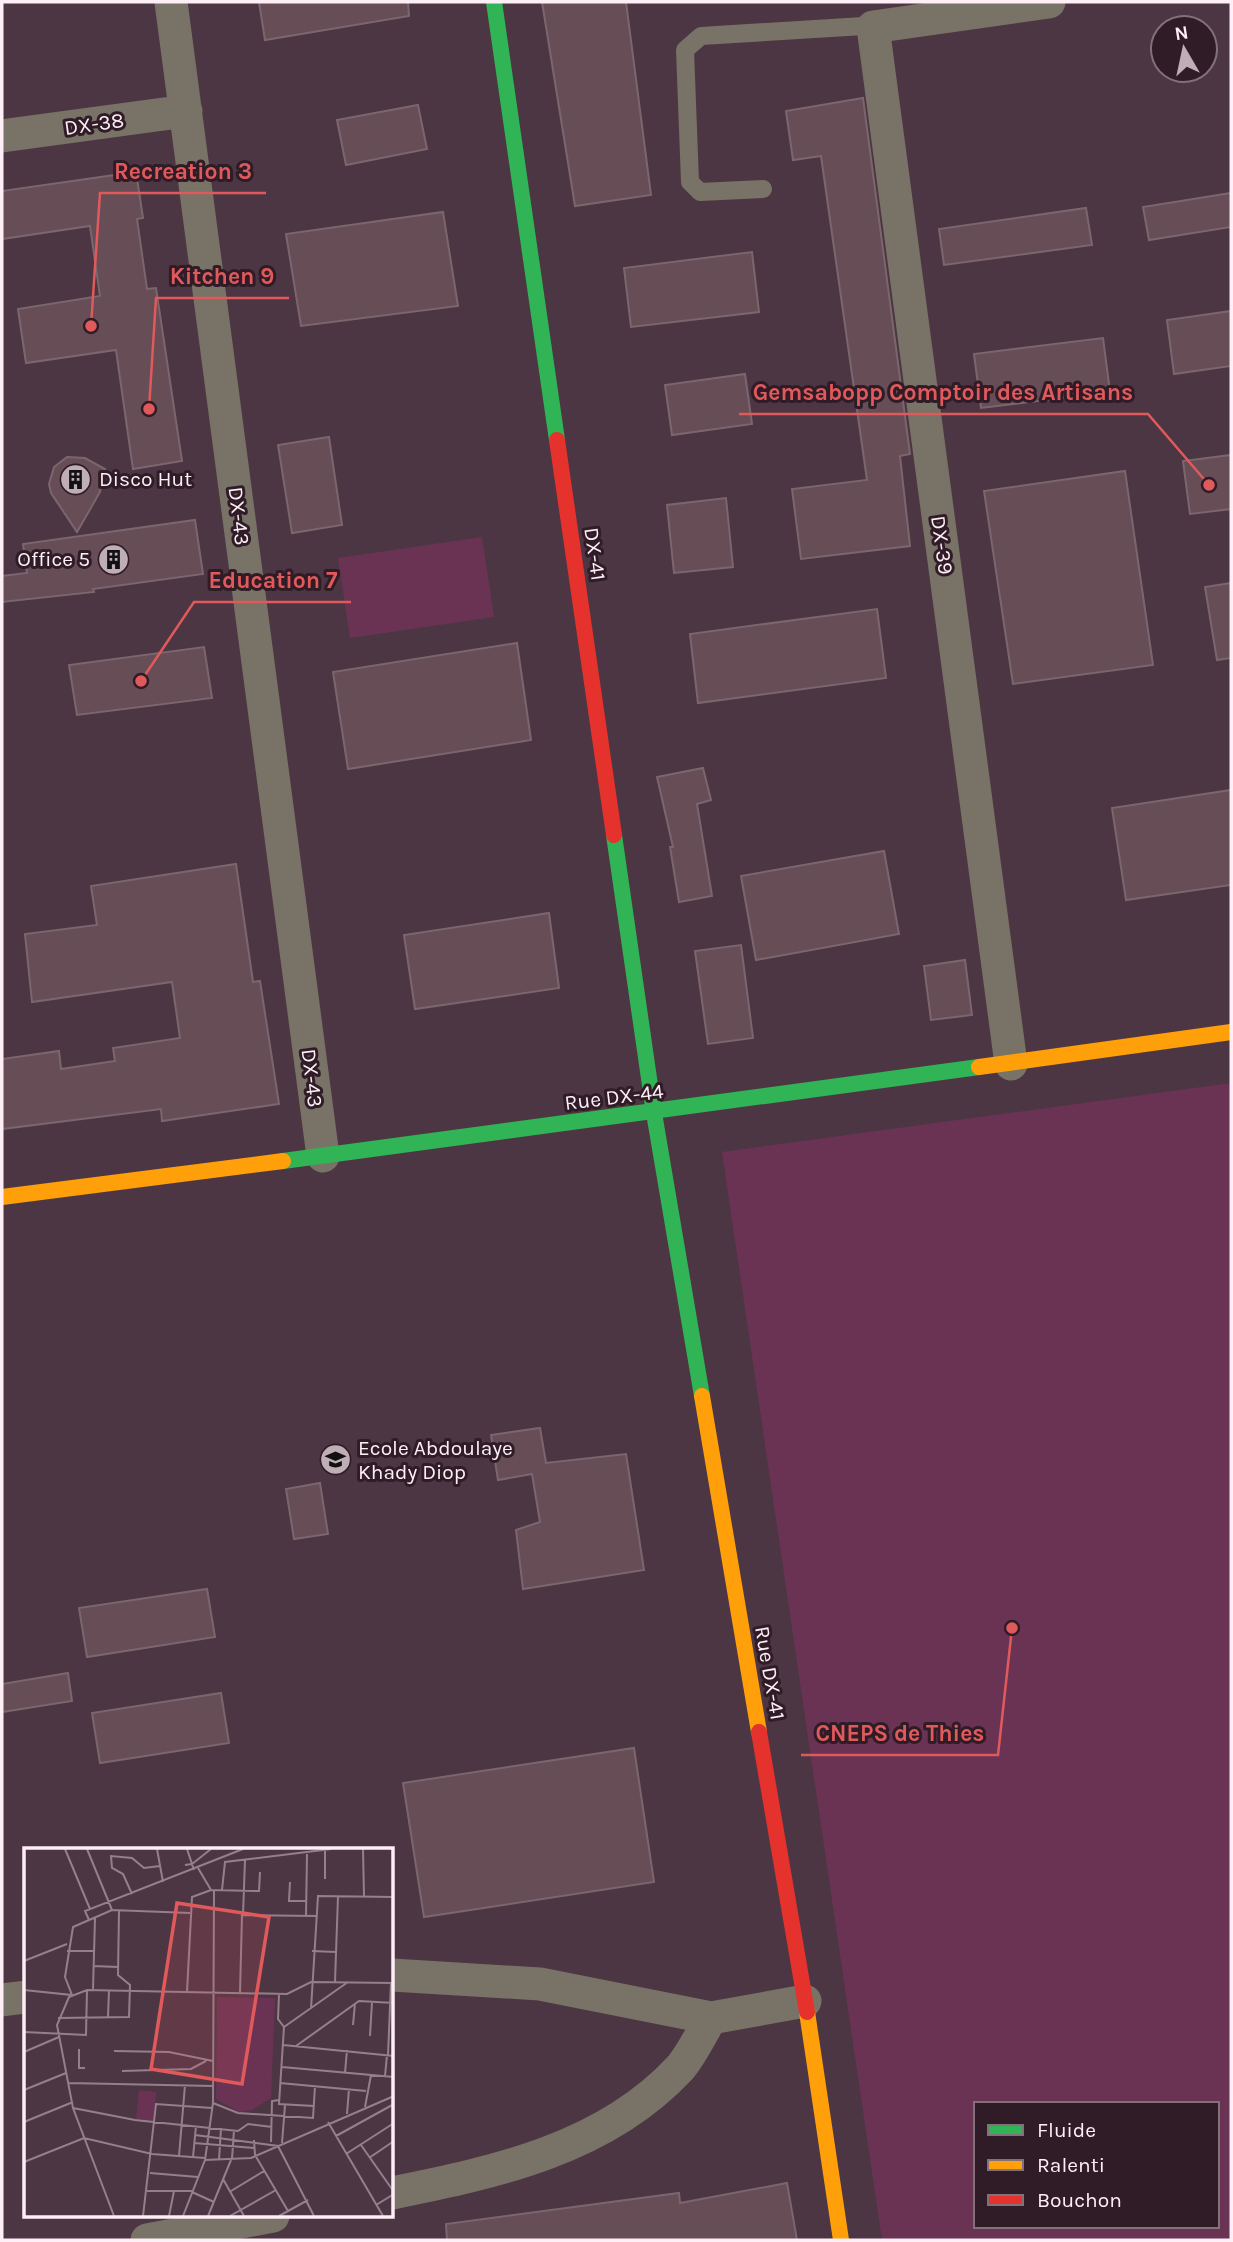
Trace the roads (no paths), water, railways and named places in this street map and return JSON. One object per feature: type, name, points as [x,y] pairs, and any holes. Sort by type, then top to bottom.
[{"type":"street","name":"DX-43","points":[[171,2],[323,1156]]},
{"type":"street","name":"DX-41","points":[[494,2],[654,1113]]},
{"type":"street","points":[[886,18],[1048,2]]},
{"type":"street","name":"DX-39","points":[[886,18],[1011,1064]]},
{"type":"street","name":"DX-38","points":[[2,136],[186,111]]},
{"type":"street","name":"Rue DX-44","points":[[2,1198],[654,1113],[1231,1032]]},
{"type":"street","name":"Rue DX-41","points":[[654,1113],[805,2001],[841,2240]]},
{"type":"street","points":[[394,1975],[540,1984],[711,2018],[805,2001]]},
{"type":"street","points":[[2,2000],[24,1997]]},
{"type":"street","points":[[394,2193],[533,2160],[617,2122],[681,2067],[711,2018]]},
{"type":"street","points":[[147,2240],[262,2218]]},
{"type":"lane","points":[[763,189],[700,192],[690,182],[685,50],[701,36],[886,18]]},
{"type":"place","name":"Recreation 3","points":[[91,326]]},
{"type":"place","name":"Kitchen 9","points":[[149,409]]},
{"type":"place","name":"Disco Hut","points":[[76,479]]},
{"type":"place","name":"Gemsabopp Comptoir des Artisans","points":[[1209,485]]},
{"type":"place","name":"Office 5","points":[[113,559]]},
{"type":"place","name":"Education 7","points":[[141,681]]},
{"type":"place","name":"Ecole Abdoulaye Khady Diop","points":[[335,1460]]},
{"type":"place","name":"CNEPS de Thies","points":[[1012,1628]]}]
